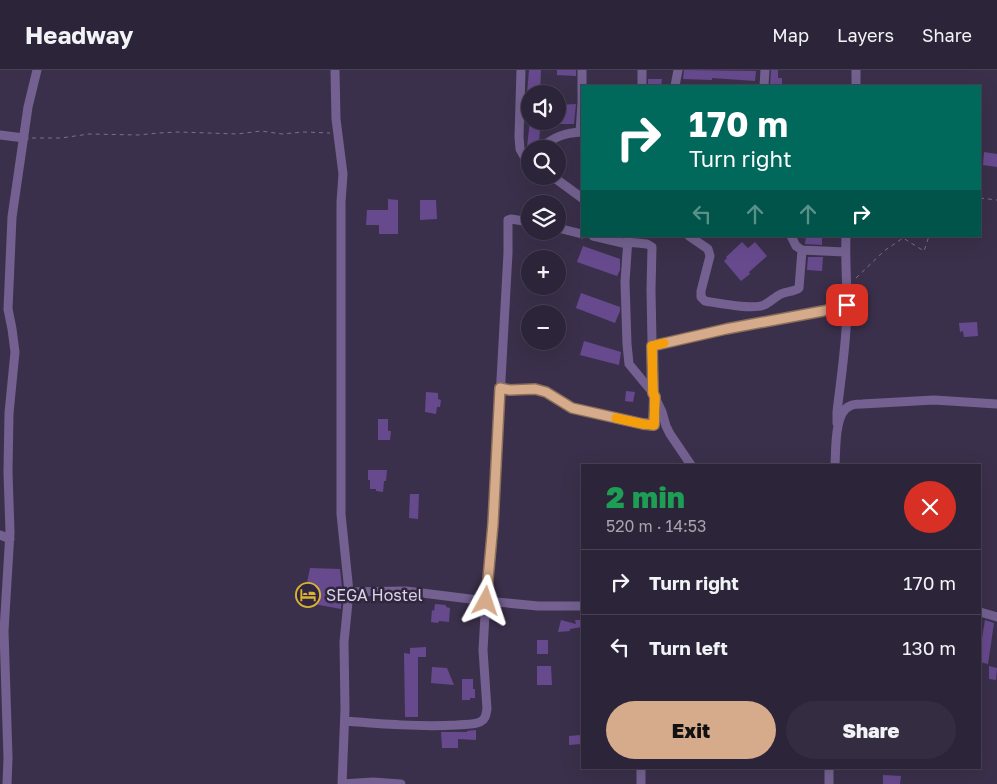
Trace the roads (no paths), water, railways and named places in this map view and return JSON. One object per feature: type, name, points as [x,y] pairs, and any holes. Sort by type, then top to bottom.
[{"type":"street","points":[[7,784],[8,758],[2,624],[9,413],[15,352],[8,309],[12,217],[28,107],[37,70]]},
{"type":"street","points":[[335,70],[336,119],[343,174],[340,202],[341,514],[349,592],[343,657],[345,722],[342,784],[373,782],[401,784]]},
{"type":"street","points":[[521,70],[519,137],[521,150]]},
{"type":"street","points":[[582,70],[582,85]]},
{"type":"street","points":[[642,70],[642,85]]},
{"type":"street","points":[[675,85],[678,70]]},
{"type":"street","points":[[764,85],[765,70]]},
{"type":"street","points":[[856,70],[856,85]]},
{"type":"street","points":[[551,140],[565,134],[581,132]]},
{"type":"street","points":[[0,135],[24,138]]},
{"type":"street","points":[[565,185],[581,196]]},
{"type":"street","points":[[345,722],[442,726],[474,724],[486,717],[484,681],[486,601],[493,524],[508,253],[508,220],[510,218],[521,220]]},
{"type":"street","points":[[566,230],[581,234]]},
{"type":"street","points":[[602,237],[628,240]]},
{"type":"street","points":[[500,388],[510,390],[535,389],[546,392],[572,408],[651,426],[654,425],[652,248],[647,244],[615,237]]},
{"type":"street","points":[[690,237],[708,249],[710,256],[701,297],[704,301],[720,304],[763,305],[783,293],[796,291],[799,288],[802,250]]},
{"type":"street","points":[[792,237],[796,246],[802,250],[846,252]]},
{"type":"street","points":[[835,464],[837,412],[846,339],[846,237]]},
{"type":"street","points":[[628,240],[625,282],[628,358],[632,368],[654,395],[670,434],[690,464]]},
{"type":"street","points":[[652,346],[847,305]]},
{"type":"street","points":[[836,430],[845,409],[862,404],[934,400],[997,404]]},
{"type":"street","points":[[0,535],[6,543]]},
{"type":"street","points":[[349,592],[406,591],[538,606],[581,606]]},
{"type":"street","points":[[981,612],[997,617]]},
{"type":"street","points":[[641,769],[642,784]]},
{"type":"street","points":[[829,769],[829,784]]},
{"type":"place","name":"SEGA Hostel","points":[[308,595]]}]
